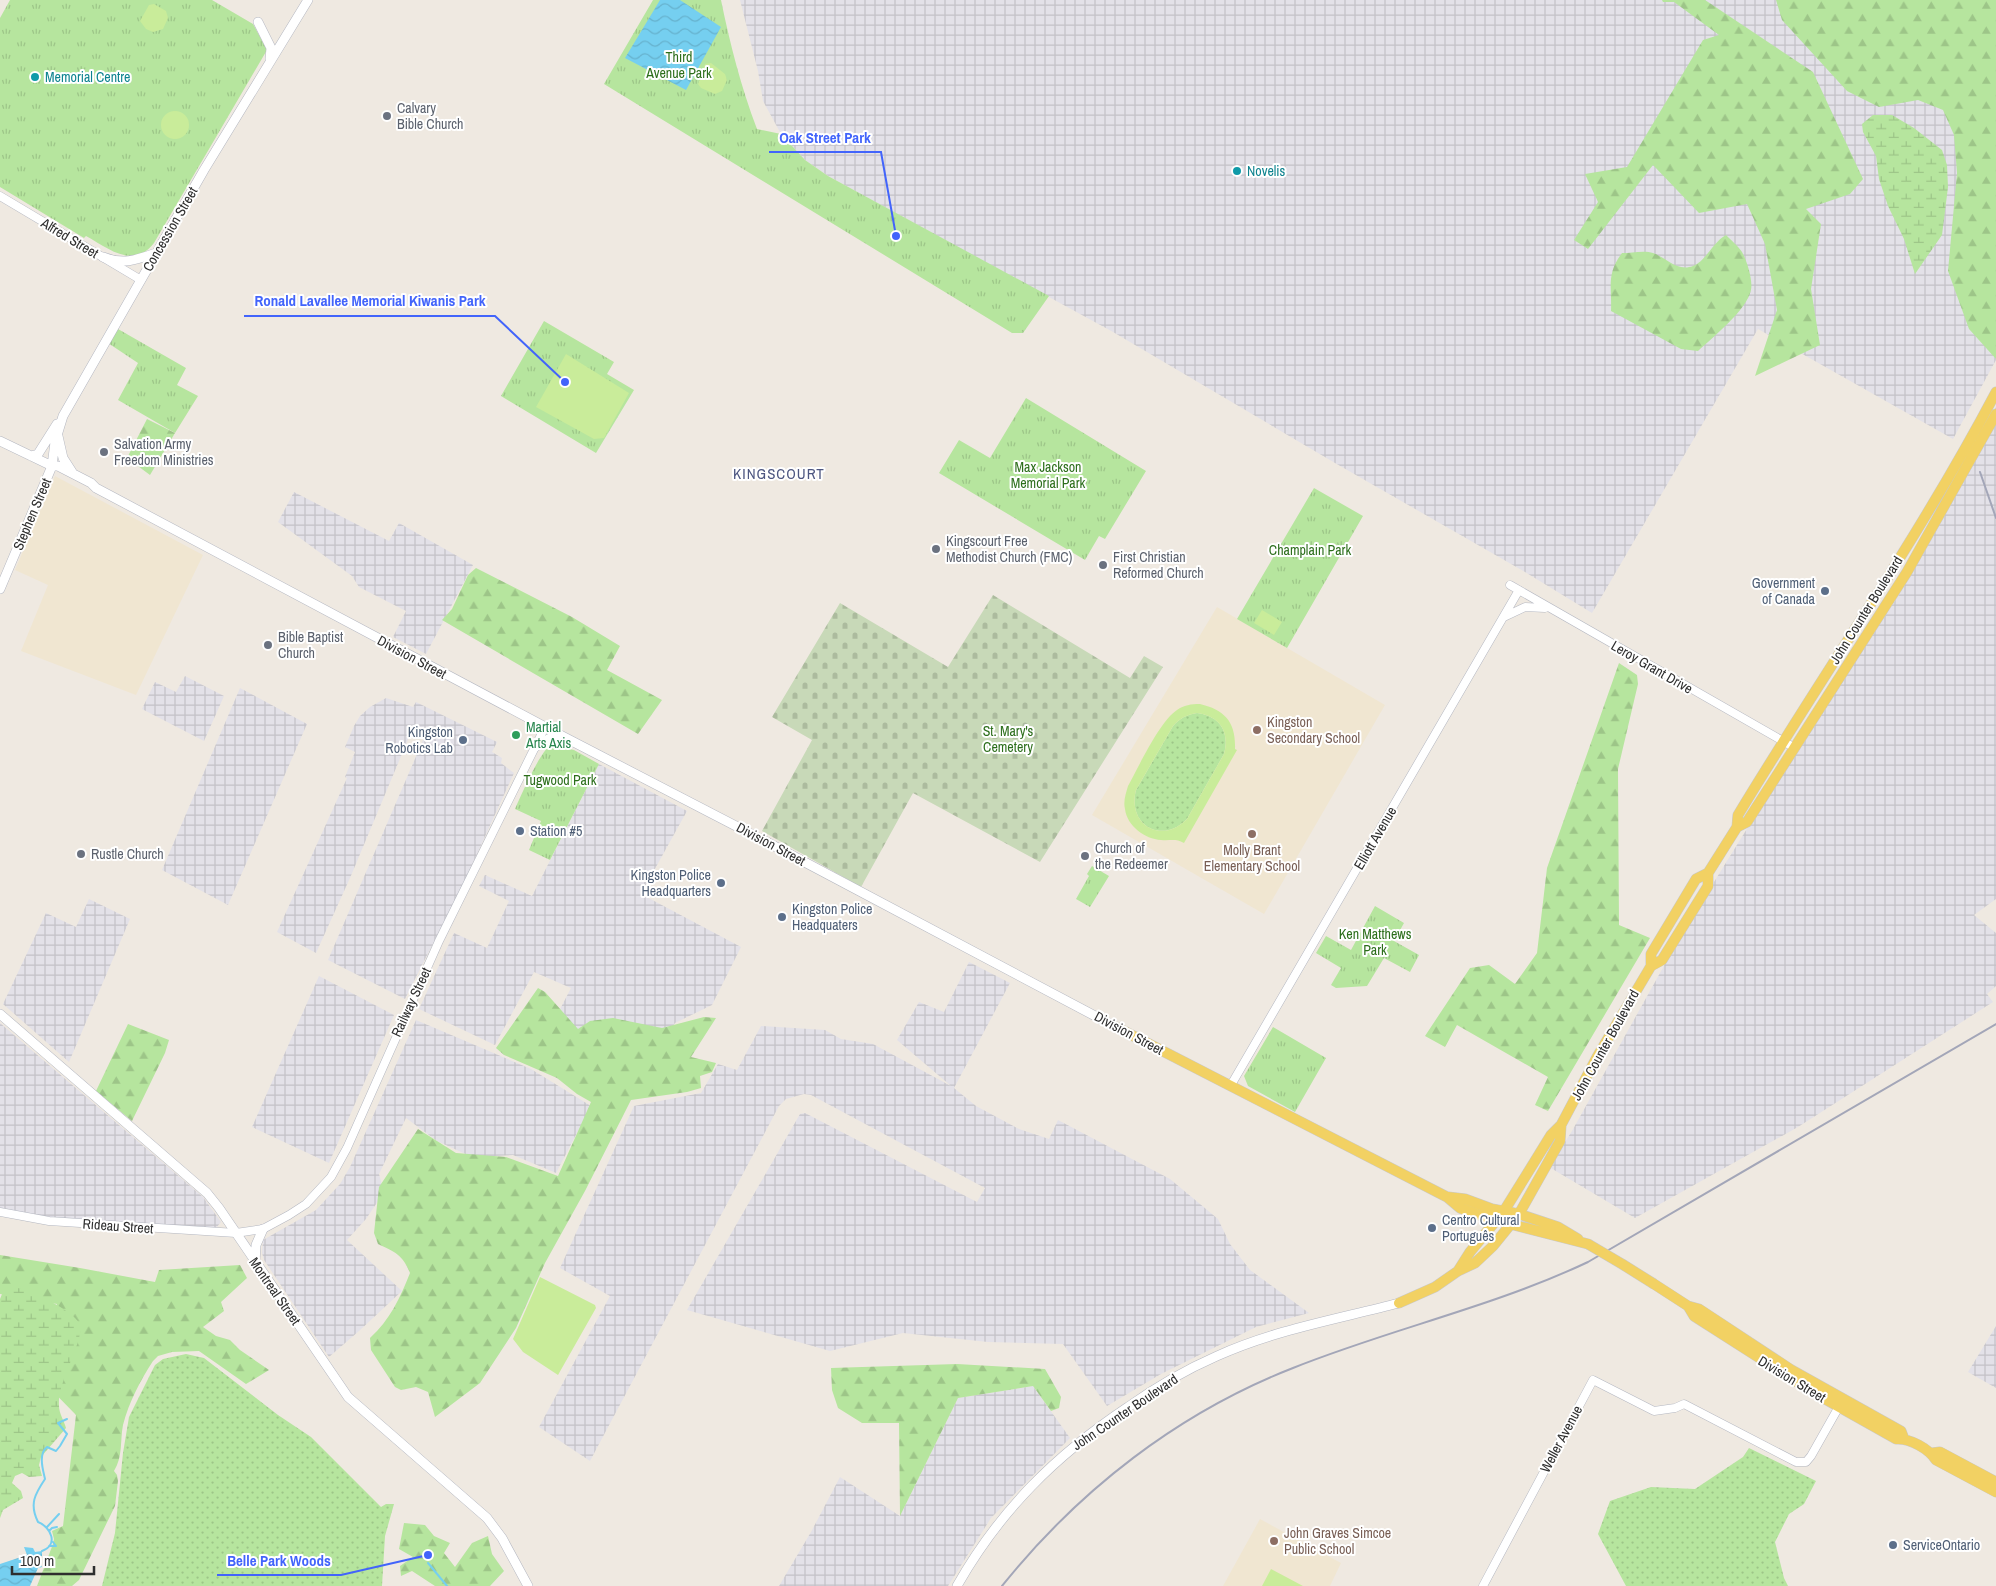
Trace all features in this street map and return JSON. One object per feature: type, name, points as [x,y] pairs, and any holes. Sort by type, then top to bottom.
[{"type":"main road","name":"Concession Street","points":[[52,466],[63,416],[156,252],[308,1]]},
{"type":"main road","points":[[258,22],[271,48],[269,63]]},
{"type":"main road","points":[[103,257],[115,262],[128,261],[156,252]]},
{"type":"main road","name":"John Counter Boulevard","points":[[957,1586],[981,1546],[997,1524],[1042,1474],[1105,1422],[1160,1385],[1218,1355],[1269,1337],[1399,1303],[1435,1287],[1458,1271],[1475,1264],[1493,1246],[1519,1214],[1560,1141],[1561,1125],[1596,1057],[1651,966],[1651,954],[1696,879],[1708,873],[1737,827],[1738,815],[1900,556],[1976,430],[1996,392]]},
{"type":"main road","name":"John Counter Boulevard","points":[[1737,827],[1747,822],[1907,572],[1996,414]]},
{"type":"main road","points":[[31,456],[38,454],[63,416]]},
{"type":"main road","points":[[58,433],[63,458],[74,474]]},
{"type":"main road","name":"Division Street","points":[[0,442],[74,474],[91,483],[96,488],[545,727],[1114,1026],[1447,1197],[1460,1208],[1555,1237],[1588,1244]]},
{"type":"main road","name":"Division Street","points":[[52,466],[56,471],[88,487],[96,488]]},
{"type":"main road","name":"Stephen Street","points":[[0,589],[52,466]]},
{"type":"main road","points":[[535,747],[552,737],[564,737]]},
{"type":"main road","name":"Montreal Street","points":[[0,1014],[207,1193],[348,1397],[487,1518],[502,1538],[528,1586]]},
{"type":"main road","points":[[1458,1271],[1470,1252],[1504,1212],[1550,1135],[1561,1125]]},
{"type":"main road","name":"Division Street","points":[[1447,1197],[1465,1199],[1558,1227],[1688,1306],[1698,1309],[1841,1403],[1901,1431],[1904,1439],[1932,1453],[1936,1460],[1996,1492]]},
{"type":"main road","points":[[255,1263],[256,1245],[263,1229]]},
{"type":"main road","name":"Division Street","points":[[1932,1453],[1940,1452],[1996,1482]]},
{"type":"street","name":"Alfred Street","points":[[0,196],[141,280]]},
{"type":"street","name":"Leroy Grant Drive","points":[[1510,585],[1795,748]]},
{"type":"street","name":"Elliott Avenue","points":[[1231,1085],[1519,590]]},
{"type":"street","points":[[1503,618],[1512,612],[1531,606],[1556,612]]},
{"type":"street","name":"Railway Street","points":[[236,1233],[263,1229],[290,1215],[306,1204],[331,1177],[347,1148],[439,941],[478,866],[545,727]]},
{"type":"street","name":"Rideau Street","points":[[0,1212],[49,1221],[236,1233]]},
{"type":"street","name":"Weller Avenue","points":[[1483,1586],[1593,1380],[1654,1410],[1675,1408],[1684,1404],[1796,1462],[1806,1462],[1811,1456],[1841,1403]]},
{"type":"shaded area","points":[[740,0],[1996,0],[1996,360],[1953,439],[1758,329],[1592,613],[1113,332],[828,176],[805,160],[781,134],[763,101],[758,71]]},
{"type":"shaded area","points":[[1996,407],[1996,899],[1974,915],[1996,933],[1996,986],[1987,994],[1993,1002],[1798,1127],[1635,1218],[1549,1167],[1572,1131],[1680,937],[1769,793],[1902,590]]},
{"type":"shaded area","points":[[55,476],[203,555],[136,695],[21,651],[48,585],[15,570]]},
{"type":"shaded area","points":[[294,492],[389,541],[399,523],[473,565],[426,654],[393,637],[406,611],[359,587],[352,576],[278,522]]},
{"type":"shaded area","name":"Kingston Secondary School","points":[[1217,607],[1385,705],[1264,914],[1092,815]]},
{"type":"shaded area","points":[[185,676],[224,696],[204,741],[142,709],[155,682],[176,692]]},
{"type":"shaded area","points":[[240,688],[307,724],[228,905],[162,870]]},
{"type":"shaded area","points":[[386,698],[413,707],[416,702],[497,742],[492,752],[502,758],[501,763],[514,773],[466,878],[405,999],[328,960],[424,738],[412,730],[350,878],[316,953],[277,932],[347,778],[345,777],[355,752],[345,747],[354,726],[360,716],[370,707]]},
{"type":"shaded area","points":[[599,764],[687,811],[641,894],[741,947],[712,1005],[675,1023],[625,1106],[533,1061],[571,988],[534,972],[495,1045],[419,1009],[454,933],[487,948],[509,901],[479,886],[485,875],[532,896]]},
{"type":"shaded area","points":[[89,899],[130,919],[69,1062],[3,1004],[46,913],[76,927]]},
{"type":"shaded area","points":[[969,962],[1010,983],[954,1088],[976,1106],[1019,1129],[1049,1139],[1058,1120],[1170,1179],[1218,1219],[1230,1244],[1250,1270],[1309,1313],[1256,1327],[1161,1374],[1107,1406],[1063,1344],[988,1342],[903,1333],[830,1351],[687,1310],[800,1114],[805,1113],[977,1202],[985,1188],[811,1095],[804,1094],[786,1099],[779,1106],[590,1461],[539,1427],[610,1296],[560,1268],[634,1106],[701,1093],[718,1064],[737,1070],[761,1026],[825,1030],[841,1039],[873,1044],[951,1086],[897,1040],[919,1002],[944,1012]]},
{"type":"shaded area","points":[[319,976],[394,1015],[329,1163],[252,1127]]},
{"type":"shaded area","points":[[416,1020],[531,1069],[591,1106],[556,1173],[513,1155],[472,1157],[437,1141],[406,1118],[379,1174],[384,1192],[366,1219],[347,1240],[402,1291],[329,1357],[264,1260],[262,1253],[263,1240],[316,1210],[340,1184],[350,1167]]},
{"type":"shaded area","points":[[0,1023],[203,1197],[221,1222],[216,1228],[113,1224],[37,1217],[0,1210]]},
{"type":"shaded area","points":[[1996,1326],[1996,1388],[1968,1372]]},
{"type":"shaded area","points":[[1033,1386],[1070,1438],[991,1518],[948,1586],[779,1586],[811,1532],[840,1477],[900,1516],[958,1398]]},
{"type":"shaded area","name":"John Graves Simcoe Public School","points":[[1260,1519],[1341,1563],[1330,1586],[1223,1586]]},
{"type":"green space","name":"Memorial Centre","points":[[10,0],[212,0],[253,24],[267,50],[154,243],[146,251],[138,255],[129,256],[112,251],[86,236],[84,238],[0,187],[0,18]]},
{"type":"green space","name":"Third Avenue Park","points":[[653,0],[721,0],[736,65],[757,129],[781,134],[805,160],[828,176],[1049,296],[1023,333],[1012,333],[604,84]]},
{"type":"green space","points":[[1662,0],[1705,0],[1813,72],[1863,179],[1850,194],[1806,209],[1821,224],[1811,289],[1820,345],[1755,376],[1777,310],[1765,244],[1747,204],[1699,213],[1653,165],[1588,249],[1574,240],[1598,202],[1585,174],[1627,167],[1703,40],[1719,35],[1674,2],[1663,2]]},
{"type":"green space","points":[[1776,0],[1996,0],[1996,359],[1969,329],[1948,271],[1957,173],[1954,135],[1943,110],[1918,100],[1879,107],[1847,91],[1782,20]]},
{"type":"green space","points":[[154,4],[166,11],[168,18],[163,29],[153,32],[146,29],[140,21],[149,5]]},
{"type":"green space","points":[[711,63],[725,74],[727,80],[722,91],[715,94],[701,88],[698,84],[705,64]]},
{"type":"green space","points":[[175,111],[185,115],[189,125],[185,135],[175,139],[165,135],[161,125],[165,115]]},
{"type":"green space","points":[[1873,115],[1892,115],[1914,128],[1942,150],[1947,165],[1948,187],[1942,235],[1915,274],[1904,239],[1888,206],[1879,179],[1876,156],[1863,132],[1862,124]]},
{"type":"green space","points":[[1726,235],[1744,256],[1748,265],[1751,290],[1743,306],[1698,351],[1681,349],[1611,311],[1612,274],[1622,253],[1650,252],[1677,266],[1693,266],[1698,264],[1721,238]]},
{"type":"green space","points":[[544,321],[614,362],[607,374],[634,390],[596,453],[501,396]]},
{"type":"green space","points":[[118,329],[186,368],[177,385],[198,396],[175,433],[118,400],[138,363],[108,343]]},
{"type":"green space","points":[[566,354],[629,393],[604,438],[594,439],[536,407]]},
{"type":"green space","name":"Max Jackson Memorial Park","points":[[1026,398],[1146,471],[1105,539],[1099,536],[1085,560],[939,473],[959,440],[990,458]]},
{"type":"green space","points":[[147,419],[175,433],[150,475],[127,458]]},
{"type":"green space","name":"Champlain Park","points":[[1314,488],[1363,516],[1287,648],[1237,619]]},
{"type":"green space","points":[[476,568],[572,617],[620,646],[607,670],[662,700],[638,734],[442,620],[452,609],[468,575]]},
{"type":"green space","name":"St. Mary's Cemetery","points":[[993,595],[1130,678],[1144,656],[1163,667],[1040,862],[913,793],[861,887],[762,831],[812,740],[772,717],[840,603],[948,667]]},
{"type":"green space","points":[[1262,610],[1282,622],[1274,635],[1254,623]]},
{"type":"green space","points":[[1619,663],[1637,675],[1638,684],[1618,769],[1619,925],[1650,938],[1548,1111],[1535,1105],[1548,1077],[1457,1025],[1445,1047],[1425,1036],[1470,968],[1489,965],[1515,984],[1537,953],[1547,868]]},
{"type":"green space","points":[[1200,704],[1216,710],[1227,719],[1231,724],[1235,749],[1237,750],[1184,843],[1149,837],[1133,826],[1126,815],[1124,803],[1128,786],[1150,745],[1170,716],[1182,707]],"holes":[[[1197,713],[1217,721],[1224,732],[1226,739],[1224,754],[1187,819],[1177,827],[1167,830],[1149,827],[1137,813],[1135,802],[1136,790],[1173,726],[1181,719],[1190,715]]]},
{"type":"green space","points":[[1197,713],[1212,718],[1221,726],[1226,739],[1224,754],[1187,819],[1177,827],[1167,830],[1149,827],[1137,813],[1135,802],[1136,790],[1173,726],[1184,717]]},
{"type":"green space","name":"Tugwood Park","points":[[551,745],[574,750],[599,764],[550,860],[529,850],[541,821],[515,809],[536,764]]},
{"type":"green space","points":[[1092,866],[1109,876],[1090,907],[1076,899],[1089,876],[1087,874]]},
{"type":"green space","name":"Ken Matthews Park","points":[[1375,906],[1404,923],[1394,941],[1419,955],[1410,972],[1384,958],[1367,986],[1336,988],[1331,985],[1341,968],[1316,953],[1326,936],[1351,950]]},
{"type":"green space","points":[[538,988],[545,992],[578,1029],[590,1021],[613,1018],[662,1028],[704,1017],[716,1018],[691,1057],[716,1063],[712,1072],[700,1076],[701,1088],[687,1092],[631,1100],[585,1191],[545,1263],[516,1328],[480,1383],[435,1417],[428,1392],[416,1387],[401,1390],[395,1387],[371,1350],[370,1338],[394,1308],[410,1273],[398,1255],[378,1244],[374,1233],[379,1187],[418,1129],[456,1153],[506,1157],[558,1176],[591,1102],[577,1094],[557,1078],[504,1055],[496,1048]]},
{"type":"green space","points":[[128,1024],[169,1040],[165,1053],[132,1121],[96,1091]]},
{"type":"green space","points":[[1273,1027],[1326,1058],[1295,1112],[1248,1086],[1244,1076]]},
{"type":"green space","points":[[0,1255],[155,1282],[159,1270],[240,1265],[247,1278],[221,1302],[224,1311],[203,1327],[216,1336],[230,1340],[240,1350],[269,1370],[246,1384],[199,1351],[172,1352],[158,1356],[153,1361],[135,1392],[123,1425],[120,1454],[114,1471],[118,1481],[115,1506],[79,1580],[72,1586],[37,1586],[53,1544],[52,1531],[63,1526],[76,1415],[33,1371],[52,1332],[57,1304],[0,1294]]},
{"type":"green space","points":[[540,1277],[595,1305],[596,1308],[558,1375],[523,1352],[513,1339]]},
{"type":"green space","points":[[7,1286],[31,1292],[72,1315],[80,1325],[80,1332],[59,1396],[59,1409],[66,1428],[41,1457],[39,1465],[42,1476],[29,1477],[22,1473],[15,1476],[12,1483],[21,1491],[23,1498],[3,1510],[0,1518],[0,1299]]},
{"type":"green space","points":[[186,1354],[204,1358],[278,1415],[311,1437],[381,1507],[386,1504],[394,1504],[385,1536],[382,1586],[102,1586],[115,1533],[123,1453],[129,1417],[155,1365],[163,1359]]},
{"type":"green space","points":[[957,1364],[1045,1369],[1061,1397],[1059,1408],[1051,1411],[1033,1386],[958,1398],[900,1516],[899,1423],[862,1423],[838,1408],[832,1390],[831,1368]]},
{"type":"green space","points":[[1749,1448],[1816,1481],[1804,1504],[1789,1514],[1775,1542],[1784,1578],[1788,1586],[1626,1586],[1598,1534],[1610,1501],[1651,1487],[1695,1489],[1743,1457]]},
{"type":"green space","points":[[404,1523],[425,1525],[434,1536],[450,1543],[444,1553],[455,1567],[472,1543],[488,1536],[492,1554],[504,1571],[490,1586],[435,1586],[412,1571],[401,1576],[400,1566],[413,1557],[399,1549]]},
{"type":"green space","points":[[1271,1569],[1303,1586],[1262,1586]]},
{"type":"water","points":[[660,0],[680,0],[721,27],[686,90],[625,58]]},
{"type":"water","points":[[24,1547],[33,1548],[35,1552],[42,1551],[39,1562],[42,1567],[38,1568],[30,1586],[0,1586],[0,1564],[27,1555]]},
{"type":"waterway","points":[[42,1551],[52,1541],[49,1532],[43,1524],[38,1522],[35,1516],[34,1499],[45,1479],[42,1462],[44,1450],[47,1447],[56,1451],[60,1446],[67,1434],[58,1423],[67,1419]]},
{"type":"waterway","points":[[47,1527],[59,1514]]},
{"type":"waterway","points":[[49,1531],[57,1527]]},
{"type":"waterway","points":[[49,1546],[56,1546],[53,1542]]},
{"type":"waterway","points":[[428,1563],[447,1586]]},
{"type":"railway","points":[[1980,472],[1996,518]]},
{"type":"railway","points":[[1002,1586],[1032,1551],[1098,1487],[1133,1458],[1171,1431],[1210,1408],[1251,1386],[1293,1368],[1367,1341],[1515,1292],[1588,1262],[1996,1024]]},
{"type":"place","name":"Memorial Centre","points":[[35,77]]},
{"type":"place","name":"Calvary Bible Church","points":[[387,116]]},
{"type":"place","name":"Novelis","points":[[1237,171]]},
{"type":"place","name":"Oak Street Park","points":[[896,236]]},
{"type":"place","name":"Ronald Lavallee Memorial Kiwanis Park","points":[[565,382]]},
{"type":"place","name":"Salvation Army Freedom Ministries","points":[[104,452]]},
{"type":"place","name":"Kingscourt Free Methodist Church (FMC)","points":[[936,549]]},
{"type":"place","name":"First Christian Reformed Church","points":[[1103,565]]},
{"type":"place","name":"Government of Canada","points":[[1825,591]]},
{"type":"place","name":"Bible Baptist Church","points":[[268,645]]},
{"type":"place","name":"Kingston Secondary School","points":[[1257,730]]},
{"type":"place","name":"Martial Arts Axis","points":[[516,735]]},
{"type":"place","name":"Kingston Robotics Lab","points":[[463,740]]},
{"type":"place","name":"Station #5","points":[[520,831]]},
{"type":"place","name":"Molly Brant Elementary School","points":[[1252,834]]},
{"type":"place","name":"Rustle Church","points":[[81,854]]},
{"type":"place","name":"Church of the Redeemer","points":[[1085,856]]},
{"type":"place","name":"Kingston Police Headquarters","points":[[721,883]]},
{"type":"place","name":"Kingston Police Headquaters","points":[[782,917]]},
{"type":"place","name":"Centro Cultural Português","points":[[1432,1228]]},
{"type":"place","name":"John Graves Simcoe Public School","points":[[1274,1541]]},
{"type":"place","name":"ServiceOntario","points":[[1893,1545]]},
{"type":"place","name":"Belle Park Woods","points":[[428,1555]]},
{"type":"district","name":"KINGSCOURT","points":[[779,474]]}]
